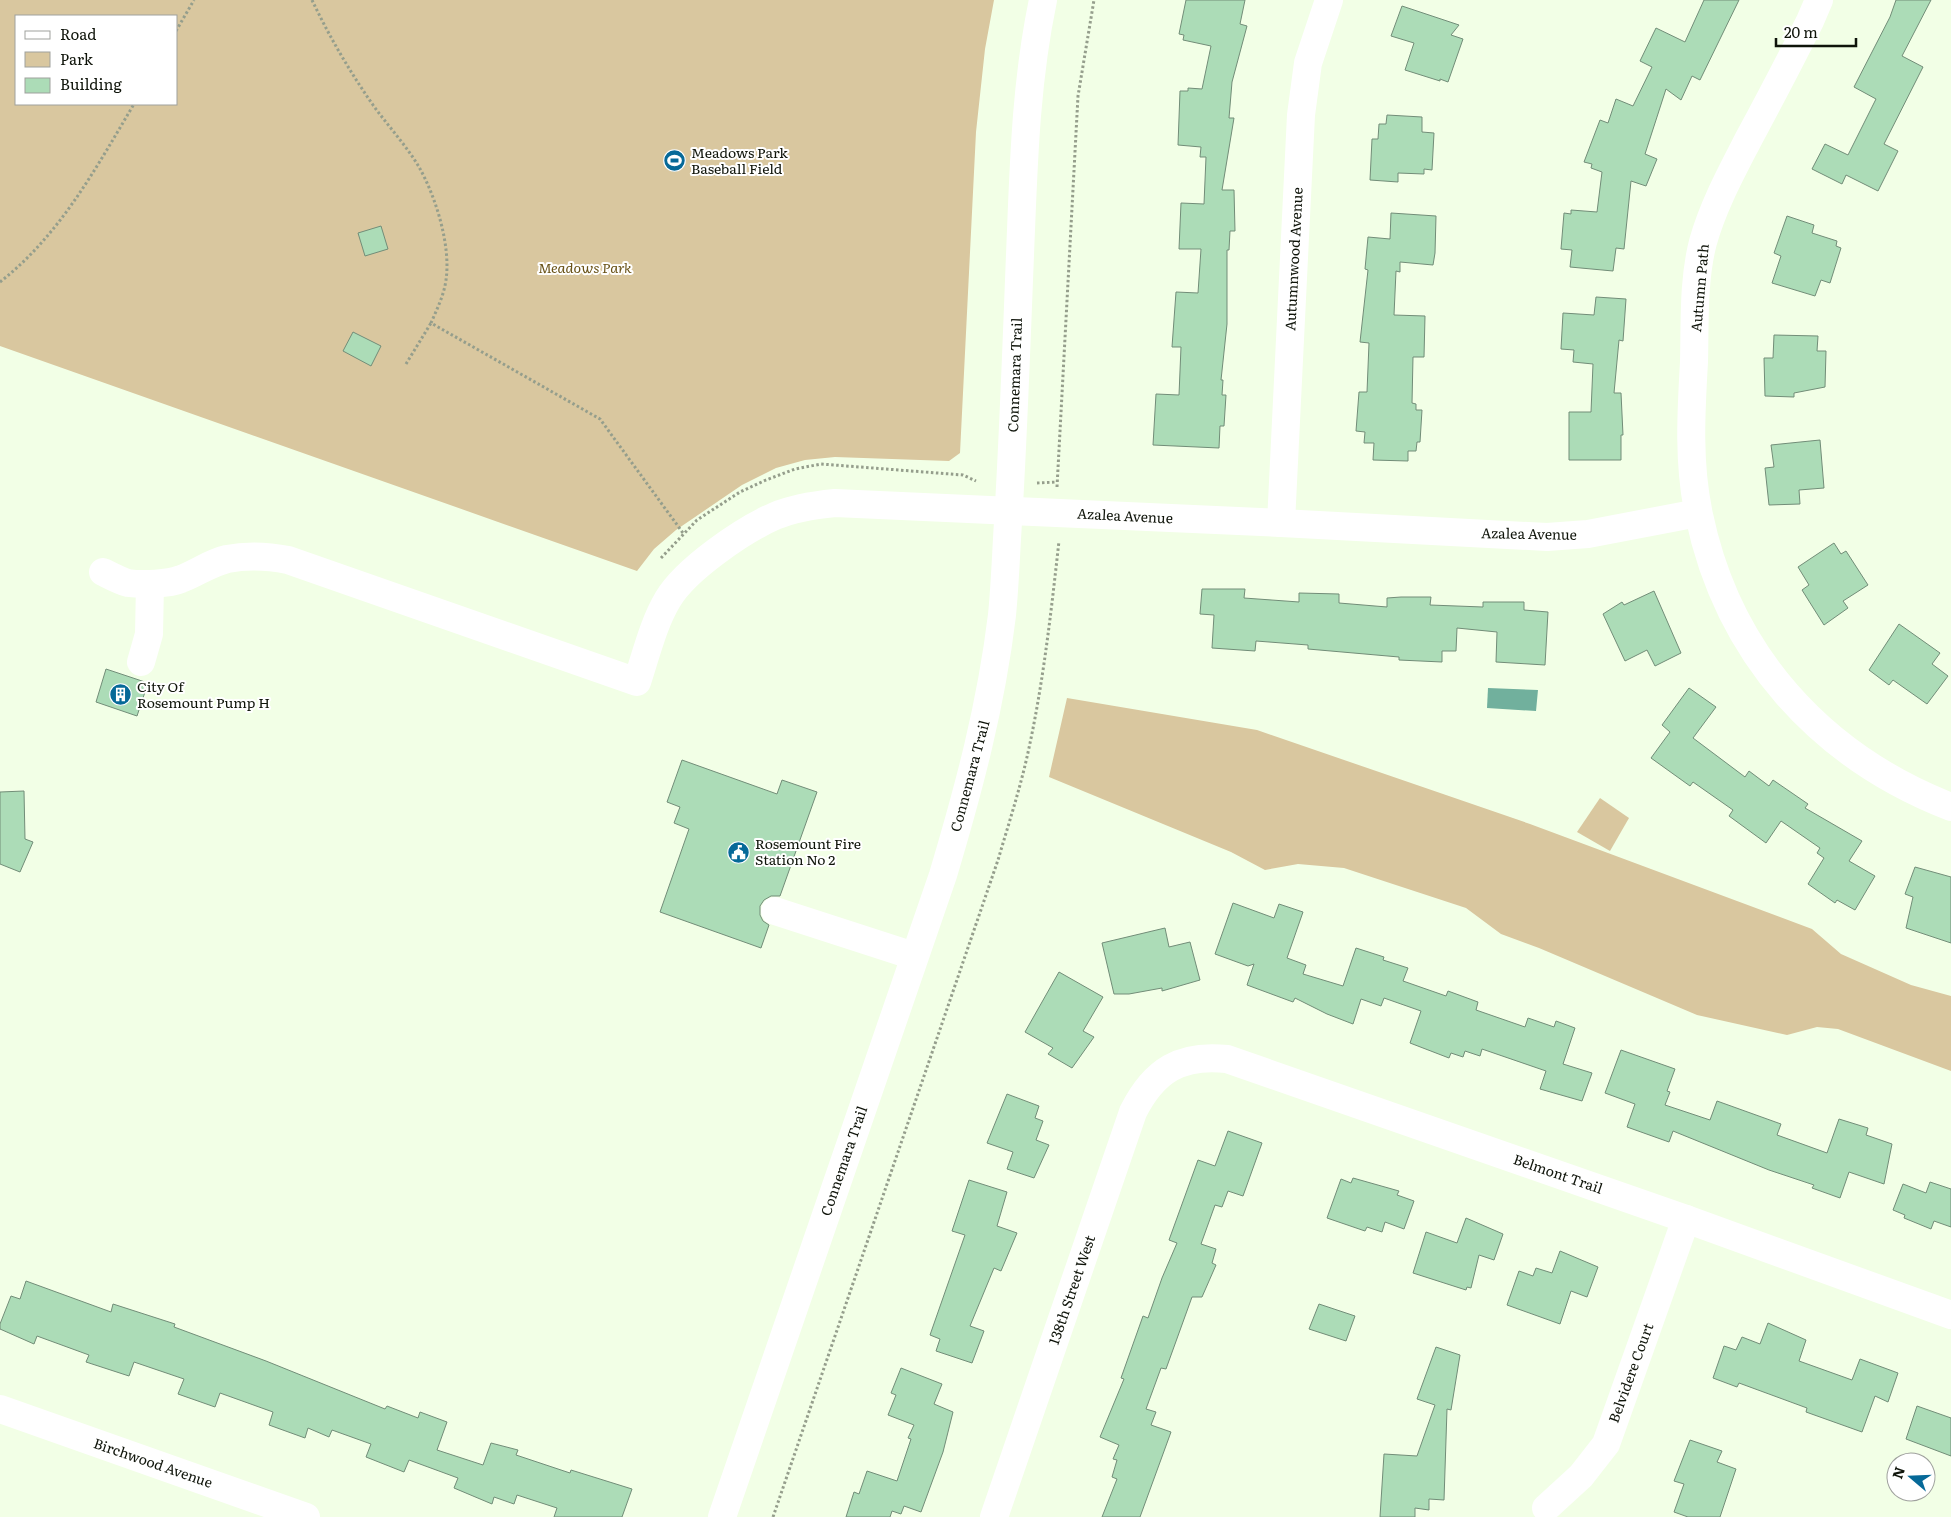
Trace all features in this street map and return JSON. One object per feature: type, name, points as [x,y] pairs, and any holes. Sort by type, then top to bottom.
[{"type":"street","name":"Connemara Trail","points":[[722,1517],[950,850],[971,783],[983,731],[993,681],[1002,614],[1009,511],[1023,157],[1031,67],[1043,0]]},
{"type":"street","name":"Autumnwood Avenue","points":[[1281,523],[1301,115],[1308,63],[1329,0]]},
{"type":"street","name":"Autumn Path","points":[[1819,0],[1721,194],[1702,245],[1697,281],[1691,429],[1692,464],[1698,513],[1709,556],[1744,635],[1763,665],[1786,694],[1814,723],[1881,774],[1921,796],[1951,808]]},
{"type":"street","name":"Azalea Avenue","points":[[150,584],[180,580],[202,568],[226,559],[268,556],[288,560],[637,682],[668,599],[682,581],[702,562],[755,526],[777,515],[817,505],[835,503],[1566,537],[1698,513]]},
{"type":"street","points":[[103,572],[127,583],[150,584],[149,634],[141,662]]},
{"type":"street","points":[[775,911],[914,956]]},
{"type":"street","name":"Belmont Trail","points":[[1164,1072],[1180,1062],[1194,1058],[1227,1059],[1686,1219],[1951,1315]]},
{"type":"street","name":"138th Street West","points":[[994,1517],[1134,1112],[1141,1096],[1150,1084],[1164,1072]]},
{"type":"street","name":"Belvidere Court","points":[[1546,1508],[1581,1476],[1606,1444],[1686,1219]]},
{"type":"street","name":"Birchwood Avenue","points":[[0,1409],[306,1517]]},
{"type":"path","points":[[178,28],[194,0]]},
{"type":"path","points":[[312,0],[324,25],[373,105],[418,166],[430,190],[447,251],[446,281],[441,301],[431,323],[406,364]]},
{"type":"path","points":[[773,1517],[998,860],[1014,809],[1027,757],[1049,630],[1059,537],[1056,482],[1078,96],[1094,0]]},
{"type":"path","points":[[0,282],[24,262],[51,232],[85,186],[133,105]]},
{"type":"path","points":[[431,323],[600,419],[683,534]]},
{"type":"green space","name":"Meadows Park","points":[[0,0],[994,0],[985,49],[976,132],[960,453],[949,461],[835,457],[805,460],[776,468],[742,485],[676,530],[654,549],[637,571],[0,346]]},
{"type":"green space","points":[[1067,698],[1257,730],[1530,824],[1812,929],[1841,954],[1911,985],[1951,996],[1951,1071],[1838,1029],[1817,1027],[1787,1035],[1697,1015],[1539,948],[1501,934],[1466,908],[1344,868],[1298,864],[1265,870],[1231,852],[1049,777]]},
{"type":"green space","points":[[1600,798],[1629,818],[1610,851],[1577,832]]},
{"type":"water","points":[[1488,688],[1538,690],[1536,711],[1487,708]]},
{"type":"building","points":[[1186,0],[1245,0],[1240,24],[1247,26],[1232,82],[1229,118],[1234,118],[1222,190],[1234,190],[1235,231],[1230,231],[1229,250],[1227,250],[1227,324],[1221,380],[1223,380],[1222,395],[1226,395],[1224,426],[1220,426],[1219,448],[1153,445],[1156,394],[1179,395],[1181,347],[1172,347],[1176,292],[1198,293],[1201,249],[1179,249],[1181,203],[1204,204],[1206,157],[1200,157],[1201,147],[1178,145],[1180,91],[1188,91],[1188,88],[1202,89],[1211,46],[1183,40],[1184,35],[1179,34]]},
{"type":"building","points":[[1704,0],[1739,0],[1700,80],[1692,76],[1681,100],[1666,89],[1645,154],[1657,159],[1646,186],[1631,181],[1624,249],[1616,248],[1613,271],[1570,267],[1572,250],[1561,249],[1564,213],[1571,214],[1571,210],[1597,212],[1602,172],[1591,168],[1592,164],[1584,162],[1600,120],[1608,123],[1616,99],[1633,106],[1652,67],[1640,61],[1656,28],[1685,42]]},
{"type":"building","points":[[1896,0],[1931,0],[1902,56],[1923,67],[1884,144],[1898,151],[1878,191],[1846,175],[1842,184],[1812,169],[1825,144],[1848,155],[1876,99],[1854,87],[1890,17]]},
{"type":"building","points":[[1402,6],[1459,25],[1451,35],[1463,39],[1448,82],[1405,70],[1414,43],[1391,36]]},
{"type":"building","points":[[1387,115],[1422,117],[1422,132],[1434,133],[1432,170],[1424,169],[1424,174],[1398,173],[1398,182],[1370,180],[1372,139],[1378,139],[1379,124],[1386,124]]},
{"type":"building","points":[[1391,213],[1436,216],[1433,265],[1400,262],[1400,272],[1396,271],[1394,315],[1425,316],[1424,357],[1413,357],[1412,403],[1416,404],[1416,410],[1422,410],[1420,442],[1417,442],[1416,451],[1408,451],[1408,461],[1373,460],[1374,443],[1364,443],[1365,432],[1356,431],[1359,392],[1367,392],[1369,343],[1360,342],[1368,270],[1365,269],[1368,237],[1390,239]]},
{"type":"building","points":[[1787,216],[1814,225],[1812,233],[1837,241],[1836,246],[1841,248],[1830,283],[1821,280],[1815,296],[1772,283],[1781,256],[1774,253]]},
{"type":"building","points":[[381,226],[388,249],[365,256],[358,233]]},
{"type":"building","points":[[1596,297],[1626,299],[1623,341],[1619,340],[1614,393],[1621,393],[1623,435],[1621,435],[1621,460],[1569,460],[1569,412],[1591,412],[1593,364],[1573,362],[1574,350],[1561,349],[1563,313],[1594,315]]},
{"type":"building","points":[[353,332],[381,346],[371,366],[343,351]]},
{"type":"building","points":[[1774,335],[1818,336],[1817,351],[1826,351],[1825,387],[1794,393],[1794,397],[1765,396],[1764,358],[1773,358]]},
{"type":"building","points":[[1820,440],[1824,488],[1799,490],[1800,504],[1769,505],[1765,468],[1774,467],[1771,445]]},
{"type":"building","points":[[1834,543],[1841,554],[1846,551],[1868,585],[1843,601],[1848,608],[1824,625],[1802,590],[1809,585],[1798,567]]},
{"type":"building","points":[[1202,589],[1245,589],[1244,598],[1299,602],[1299,593],[1339,594],[1339,603],[1387,607],[1387,598],[1401,597],[1431,597],[1430,605],[1483,607],[1483,602],[1524,602],[1524,610],[1548,612],[1545,665],[1496,662],[1497,632],[1457,628],[1456,651],[1442,651],[1442,662],[1399,660],[1399,657],[1308,649],[1308,645],[1256,641],[1255,651],[1212,648],[1214,615],[1200,614]]},
{"type":"building","points":[[1654,591],[1681,653],[1655,666],[1647,650],[1625,661],[1603,614],[1622,602],[1624,605]]},
{"type":"building","points":[[1899,624],[1940,653],[1932,664],[1948,676],[1927,704],[1893,680],[1889,685],[1869,670]]},
{"type":"building","name":"City Of Rosemount Pump H","points":[[106,669],[148,683],[137,716],[96,702]]},
{"type":"building","points":[[1689,688],[1716,707],[1693,738],[1745,777],[1749,771],[1769,786],[1773,780],[1808,804],[1805,808],[1862,841],[1849,861],[1875,876],[1855,910],[1837,900],[1835,903],[1808,884],[1824,858],[1817,853],[1820,848],[1781,821],[1766,843],[1729,816],[1733,810],[1693,782],[1690,786],[1651,758],[1670,732],[1662,725]]},
{"type":"building","name":"Rosemount Fire Station No 2","points":[[682,760],[777,794],[782,780],[817,792],[780,896],[771,896],[764,900],[760,906],[760,915],[763,921],[769,925],[761,948],[660,912],[689,829],[674,823],[680,807],[667,802]]},
{"type":"building","points":[[24,791],[25,839],[33,842],[20,872],[0,864],[0,792]]},
{"type":"building","points":[[1915,867],[1951,877],[1951,943],[1906,928],[1913,897],[1905,894]]},
{"type":"building","points":[[1233,903],[1274,918],[1279,904],[1303,912],[1287,958],[1306,965],[1303,974],[1343,986],[1356,948],[1384,957],[1383,960],[1408,968],[1403,981],[1446,996],[1448,991],[1478,1002],[1476,1010],[1525,1027],[1528,1018],[1554,1027],[1556,1021],[1575,1028],[1563,1064],[1592,1073],[1582,1101],[1540,1089],[1546,1071],[1482,1049],[1480,1056],[1465,1051],[1463,1057],[1451,1053],[1449,1058],[1410,1043],[1421,1011],[1384,998],[1381,1006],[1361,999],[1353,1024],[1327,1014],[1295,998],[1293,1002],[1247,985],[1254,964],[1248,966],[1215,954]]},
{"type":"building","points":[[1165,928],[1169,947],[1190,942],[1200,980],[1162,991],[1162,988],[1129,994],[1114,994],[1102,943]]},
{"type":"building","points":[[1059,972],[1103,997],[1083,1031],[1094,1037],[1072,1068],[1048,1054],[1053,1048],[1025,1032]]},
{"type":"building","points":[[1621,1050],[1675,1069],[1667,1091],[1670,1092],[1665,1105],[1710,1120],[1717,1101],[1781,1124],[1777,1135],[1827,1153],[1839,1119],[1868,1128],[1866,1135],[1892,1144],[1884,1184],[1849,1172],[1840,1198],[1812,1188],[1814,1185],[1769,1170],[1673,1131],[1669,1142],[1627,1127],[1635,1104],[1605,1093]]},
{"type":"building","points":[[1007,1094],[1039,1106],[1035,1118],[1043,1121],[1036,1140],[1049,1145],[1034,1178],[1007,1169],[1013,1152],[987,1143]]},
{"type":"building","points":[[1228,1131],[1262,1143],[1243,1196],[1228,1191],[1222,1207],[1215,1205],[1201,1244],[1216,1249],[1212,1263],[1216,1265],[1202,1297],[1192,1297],[1166,1369],[1161,1368],[1146,1409],[1156,1412],[1151,1425],[1171,1432],[1140,1517],[1102,1517],[1117,1479],[1112,1477],[1117,1460],[1113,1459],[1119,1445],[1100,1437],[1124,1379],[1121,1378],[1143,1316],[1148,1318],[1177,1243],[1169,1240],[1198,1160],[1215,1166]]},
{"type":"building","points":[[1353,1178],[1399,1191],[1397,1195],[1414,1201],[1404,1229],[1385,1222],[1382,1232],[1367,1227],[1365,1231],[1327,1218],[1341,1179],[1351,1183]]},
{"type":"building","points":[[969,1180],[1007,1192],[997,1226],[1017,1233],[1001,1271],[994,1268],[970,1326],[984,1331],[972,1363],[936,1351],[940,1339],[930,1335],[965,1235],[952,1231]]},
{"type":"building","points":[[1930,1182],[1951,1189],[1951,1227],[1934,1221],[1931,1229],[1904,1218],[1905,1215],[1893,1210],[1903,1184],[1926,1193]]},
{"type":"building","points":[[1466,1218],[1503,1234],[1494,1260],[1479,1255],[1471,1288],[1467,1287],[1466,1290],[1413,1273],[1426,1232],[1457,1243]]},
{"type":"building","points":[[1560,1251],[1598,1267],[1587,1297],[1571,1291],[1560,1324],[1507,1305],[1519,1271],[1533,1276],[1536,1268],[1552,1273]]},
{"type":"building","points":[[26,1281],[111,1312],[113,1304],[175,1324],[174,1327],[266,1361],[385,1409],[387,1406],[418,1418],[420,1412],[447,1422],[437,1450],[483,1465],[491,1443],[518,1450],[516,1455],[570,1473],[571,1470],[632,1489],[622,1517],[554,1517],[557,1508],[517,1495],[514,1504],[494,1497],[492,1504],[454,1488],[458,1478],[409,1460],[404,1472],[366,1457],[371,1444],[332,1430],[329,1437],[308,1428],[305,1438],[269,1425],[273,1412],[220,1393],[215,1407],[178,1394],[184,1379],[134,1362],[129,1376],[86,1362],[89,1355],[37,1336],[34,1344],[0,1329],[0,1324],[11,1296],[20,1299]]},
{"type":"building","points":[[1319,1304],[1355,1316],[1346,1341],[1309,1329]]},
{"type":"building","points":[[1768,1323],[1806,1340],[1799,1361],[1852,1380],[1860,1359],[1898,1373],[1888,1402],[1875,1396],[1862,1432],[1806,1412],[1807,1408],[1739,1383],[1737,1387],[1713,1378],[1724,1346],[1736,1350],[1742,1337],[1760,1344]]},
{"type":"building","points":[[1436,1347],[1460,1355],[1451,1410],[1447,1409],[1444,1500],[1429,1499],[1429,1510],[1415,1508],[1415,1517],[1380,1517],[1384,1454],[1417,1456],[1435,1405],[1417,1399]]},
{"type":"building","points":[[901,1368],[942,1384],[934,1404],[953,1412],[943,1452],[921,1512],[904,1506],[901,1514],[892,1511],[890,1517],[846,1517],[854,1492],[859,1494],[867,1471],[897,1481],[911,1439],[908,1438],[914,1425],[888,1415],[896,1395],[891,1393]]},
{"type":"building","points":[[1917,1406],[1951,1418],[1951,1456],[1906,1439]]},
{"type":"building","points":[[1690,1440],[1722,1451],[1717,1462],[1736,1469],[1720,1517],[1688,1517],[1674,1512],[1684,1484],[1674,1481]]},
{"type":"place","name":"Meadows Park Baseball Field","points":[[675,161]]},
{"type":"place","name":"City Of Rosemount Pump H","points":[[121,695]]},
{"type":"place","name":"Rosemount Fire Station No 2","points":[[739,852]]}]
